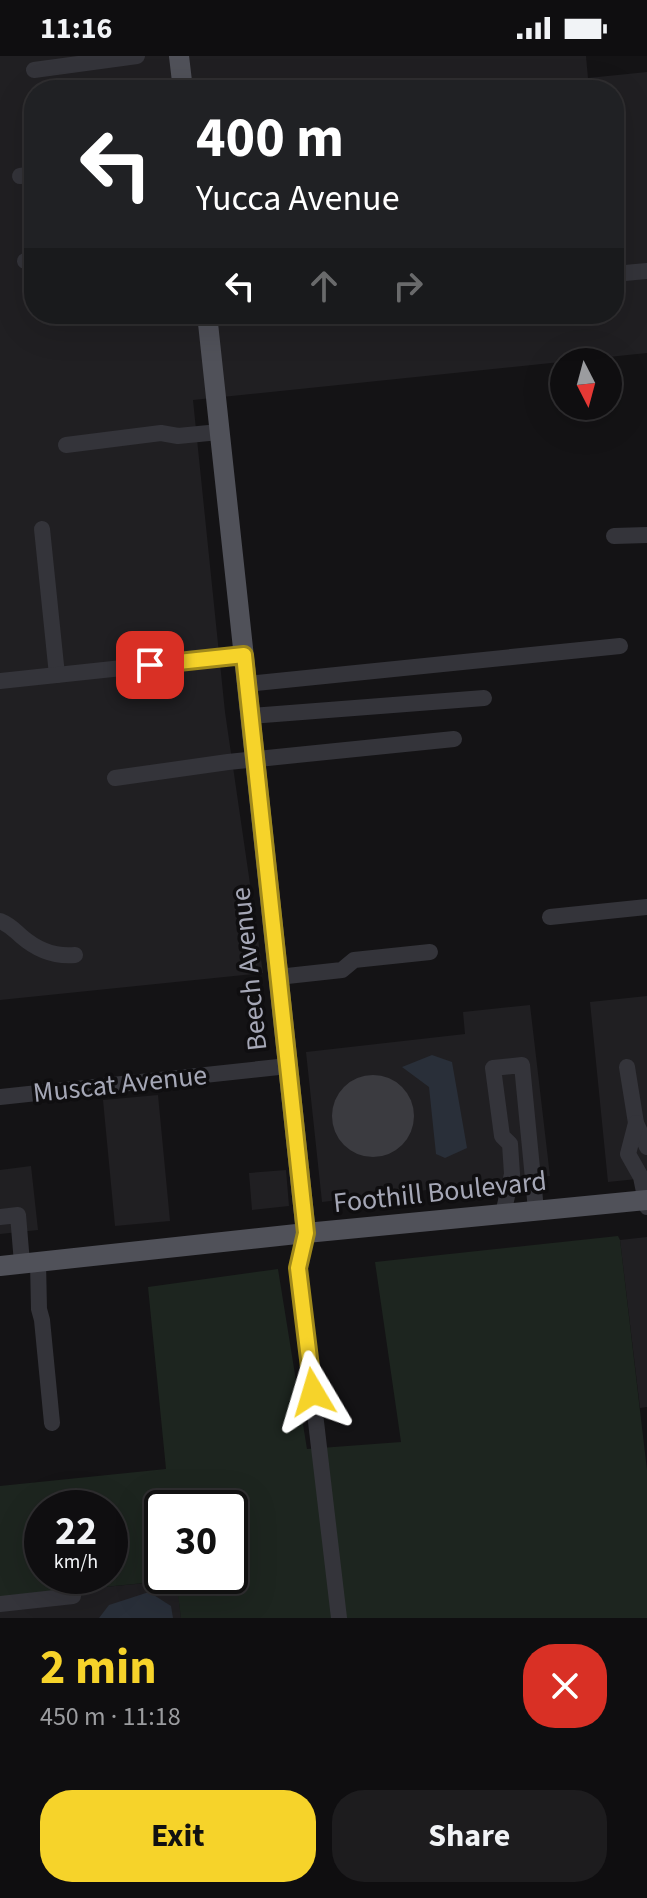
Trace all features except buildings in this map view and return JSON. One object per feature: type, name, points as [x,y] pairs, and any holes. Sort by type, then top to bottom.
[{"type":"main road","points":[[179,56],[182,80]]},
{"type":"main road","name":"Beech Avenue","points":[[208,324],[306,1233]]},
{"type":"main road","name":"Foothill Boulevard","points":[[0,1266],[647,1200]]},
{"type":"street","points":[[34,70],[137,56]]},
{"type":"street","points":[[624,273],[647,271]]},
{"type":"street","points":[[66,445],[161,433],[178,436],[219,432]]},
{"type":"street","points":[[42,529],[57,675]]},
{"type":"street","points":[[614,536],[647,535]]},
{"type":"street","points":[[247,684],[620,646]]},
{"type":"street","points":[[0,681],[244,655]]},
{"type":"street","points":[[250,716],[484,698]]},
{"type":"street","points":[[115,778],[228,762],[454,739]]},
{"type":"street","points":[[550,917],[647,907]]},
{"type":"street","points":[[0,921],[10,925],[39,949],[59,957],[75,955]]},
{"type":"street","points":[[278,977],[342,970],[354,960],[430,952]]},
{"type":"street","points":[[503,1214],[512,1174],[510,1144],[502,1136],[493,1068],[522,1065],[536,1210]]},
{"type":"street","name":"Muscat Avenue","points":[[0,1097],[288,1066]]},
{"type":"street","points":[[627,1067],[636,1123],[647,1147]]},
{"type":"street","points":[[636,1123],[628,1154],[641,1177],[647,1207]]},
{"type":"street","points":[[641,1177],[647,1160]]},
{"type":"street","points":[[0,1217],[18,1215],[42,1320],[52,1423]]},
{"type":"street","name":"Beech Avenue","points":[[306,1233],[298,1268],[339,1618]]},
{"type":"street","points":[[0,1604],[73,1596]]},
{"type":"shaded area","points":[[0,56],[586,56],[588,78],[647,72],[647,353],[622,356],[622,348],[550,348],[550,363],[193,400],[225,712],[263,973],[0,1000]]},
{"type":"shaded area","points":[[647,996],[647,1178],[608,1182],[590,1002]]},
{"type":"shaded area","points":[[530,1005],[550,1176],[322,1202],[306,1052],[465,1034],[463,1012]]},
{"type":"shaded area","points":[[432,1055],[452,1062],[467,1148],[445,1158],[436,1154],[429,1087],[402,1067]]},
{"type":"shaded area","points":[[158,1095],[170,1221],[115,1226],[103,1100]]},
{"type":"shaded area","points":[[31,1166],[38,1230],[0,1234],[0,1170]]},
{"type":"shaded area","points":[[286,1170],[289,1206],[252,1210],[249,1173]]},
{"type":"shaded area","points":[[618,1236],[647,1470],[647,1618],[181,1618],[178,1594],[248,1594],[248,1490],[144,1490],[144,1583],[128,1585],[128,1490],[24,1490],[24,1594],[31,1594],[0,1597],[0,1486],[166,1469],[148,1287],[278,1269],[307,1449],[401,1442],[375,1262]]},
{"type":"shaded area","points":[[647,1237],[647,1407],[640,1408],[620,1240]]},
{"type":"shaded area","points":[[144,1583],[144,1594],[178,1594],[181,1618],[0,1618],[0,1597],[128,1594],[128,1585]]},
{"type":"shaded area","points":[[152,1594],[171,1606],[173,1618],[99,1618],[109,1605]]},
{"type":"route","points":[[150,665],[244,655],[306,1233],[298,1268],[313,1392]]}]
